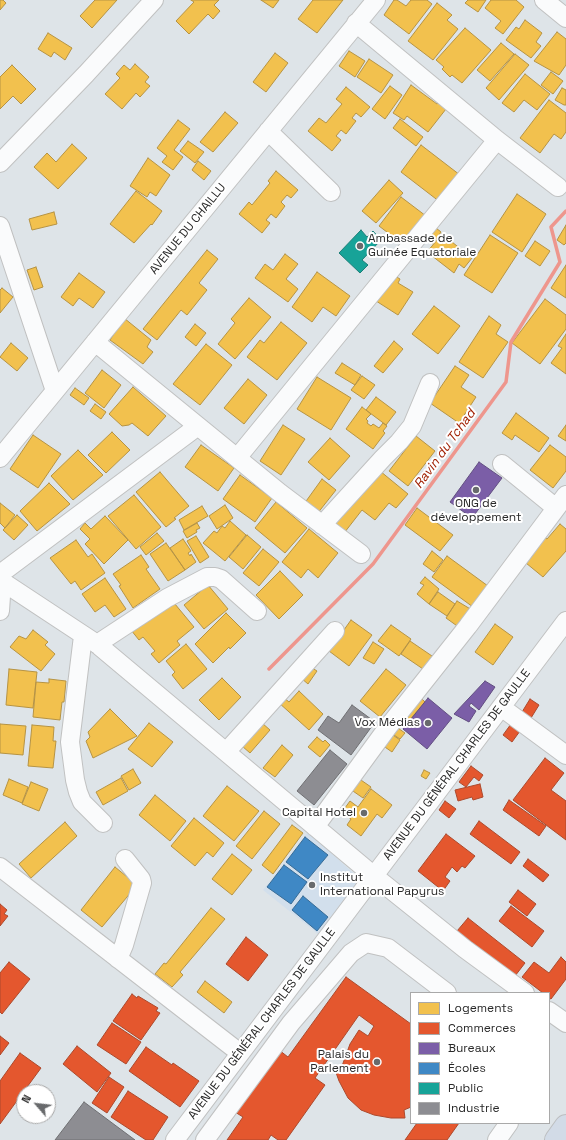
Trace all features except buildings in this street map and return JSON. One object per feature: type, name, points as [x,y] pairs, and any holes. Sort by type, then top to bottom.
[{"type":"main road","points":[[556,1140],[566,1126]]},
{"type":"street","points":[[0,163],[86,74],[154,0]]},
{"type":"street","name":"AVENUE DU CHAILLU","points":[[0,458],[376,0]]},
{"type":"street","points":[[544,0],[566,18]]},
{"type":"street","points":[[356,23],[497,140],[558,186]]},
{"type":"street","points":[[268,131],[331,192]]},
{"type":"street","points":[[237,458],[497,140]]},
{"type":"street","points":[[0,226],[55,391]]},
{"type":"street","points":[[95,342],[280,493],[360,554]]},
{"type":"street","points":[[322,525],[412,426],[430,383]]},
{"type":"street","points":[[1,578],[198,426]]},
{"type":"street","points":[[315,827],[388,727],[468,626],[561,502],[502,464]]},
{"type":"street","points":[[90,640],[207,577],[216,577],[220,579],[257,611]]},
{"type":"street","points":[[0,611],[1,578]]},
{"type":"street","points":[[1,578],[90,640],[374,876],[465,949],[524,992]]},
{"type":"street","name":"AVENUE DU GÉNÉRAL CHARLES DE GAULLE","points":[[175,1140],[566,621]]},
{"type":"street","points":[[226,752],[335,631]]},
{"type":"street","points":[[90,640],[70,742],[75,780],[82,802],[103,823]]},
{"type":"street","points":[[501,707],[566,754]]},
{"type":"street","points":[[118,959],[124,945],[142,883],[141,879],[126,859]]},
{"type":"street","points":[[0,867],[240,1053]]},
{"type":"street","points":[[205,1140],[291,1024],[351,953],[366,943],[388,948],[446,992]]},
{"type":"street","points":[[550,1012],[566,1023]]},
{"type":"street","points":[[497,1140],[508,1124]]},
{"type":"shaded area","name":"Institut International Papyrus","points":[[308,832],[361,880],[318,934],[263,890]]},
{"type":"waterway","name":"Ravin du Tchad","points":[[269,669],[373,564],[506,382],[511,342],[560,262],[551,227],[566,211]]},
{"type":"place","name":"Ambassade de Guinée Equatoriale","points":[[360,246]]},
{"type":"place","name":"ONG de développement","points":[[476,490]]},
{"type":"place","name":"Vox Médias","points":[[428,723]]},
{"type":"place","name":"Capital Hotel","points":[[364,813]]},
{"type":"place","name":"Institut International Papyrus","points":[[312,885]]},
{"type":"place","name":"Palais du Parlement","points":[[377,1062]]}]
